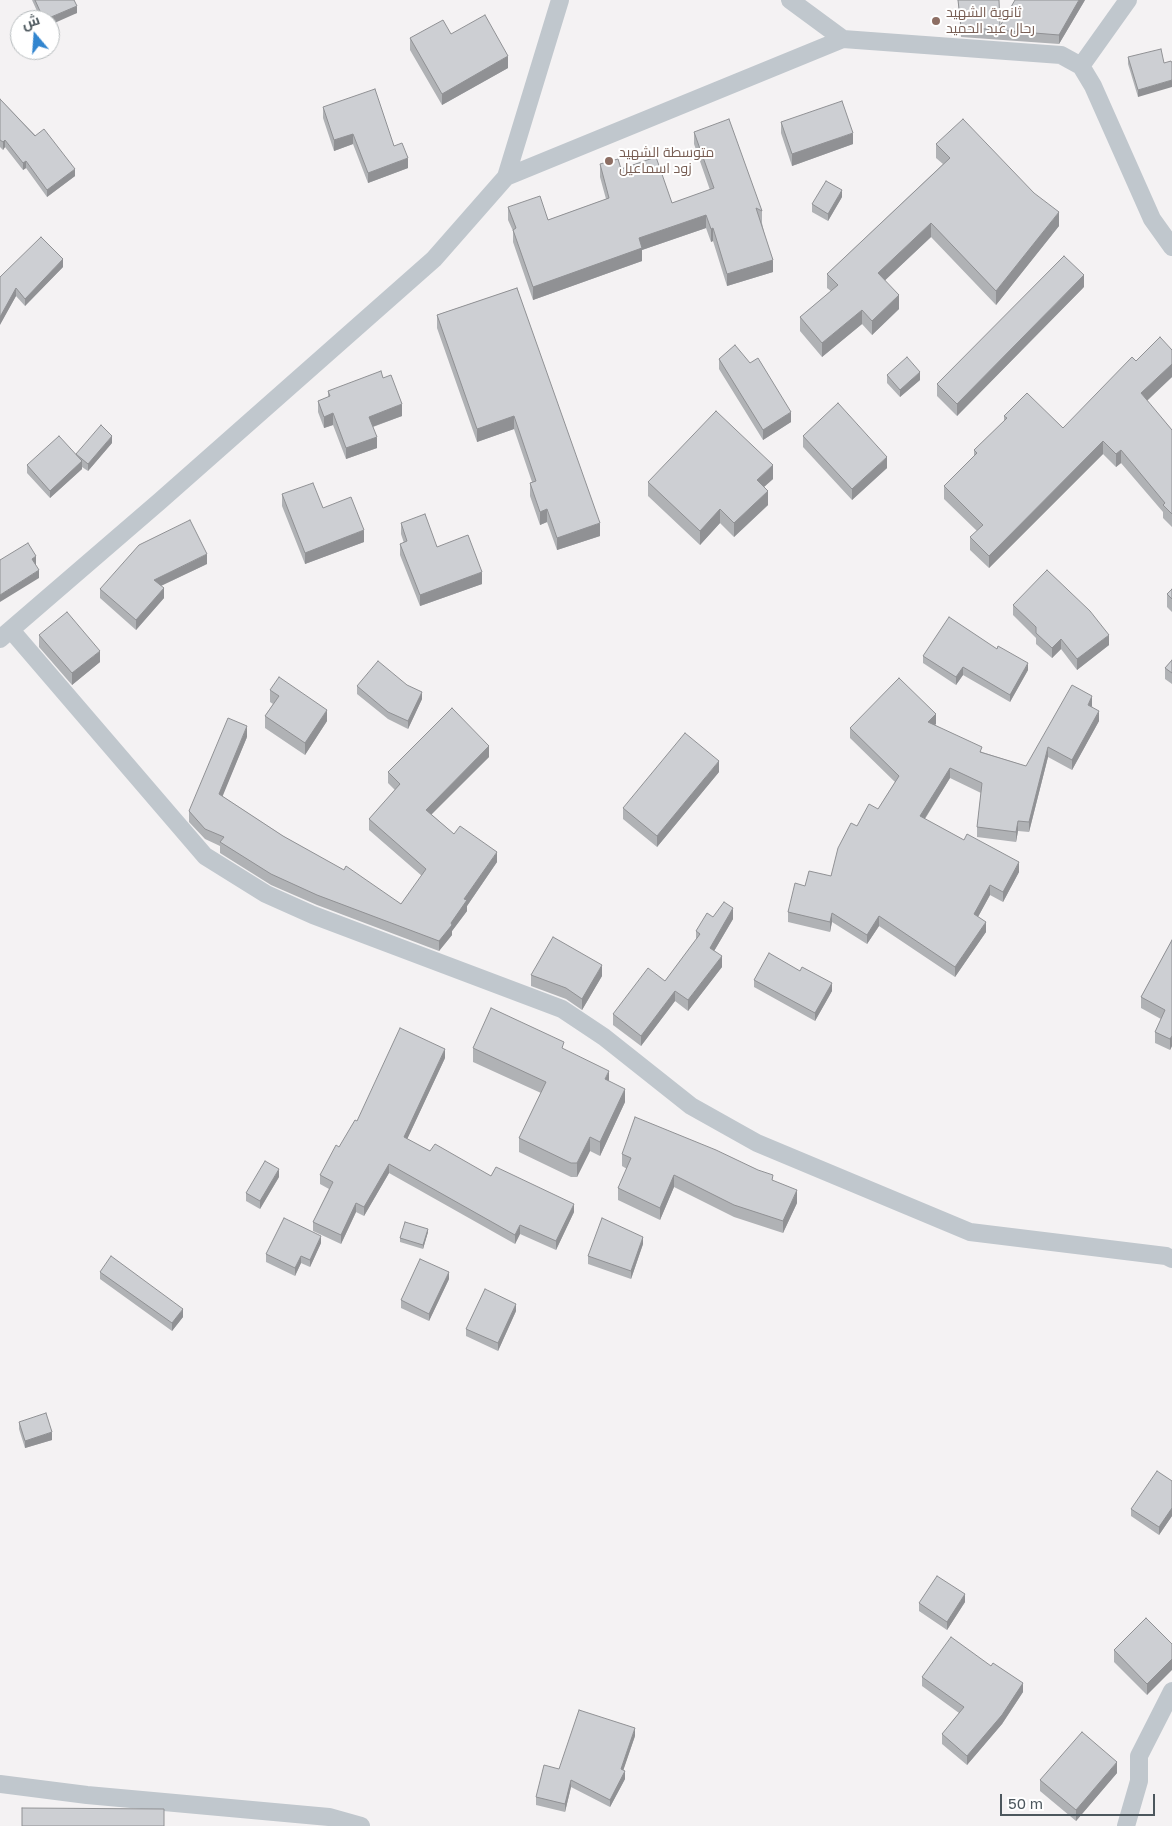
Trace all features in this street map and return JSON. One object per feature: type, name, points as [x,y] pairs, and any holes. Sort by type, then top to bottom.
[{"type":"street","points":[[560,0],[506,177],[434,259],[6,634],[205,856],[266,894],[331,922],[562,1009],[604,1038],[691,1106],[757,1143],[970,1232],[1025,1237],[1166,1256],[1172,1259]]},
{"type":"street","points":[[790,0],[843,39]]},
{"type":"street","points":[[1080,66],[1128,0]]},
{"type":"street","points":[[506,177],[843,39],[1061,55],[1080,66],[1092,86],[1152,219],[1172,246]]},
{"type":"street","points":[[1126,1826],[1139,1781],[1139,1756],[1172,1692]]},
{"type":"street","points":[[0,1784],[87,1795],[329,1817],[361,1826]]},
{"type":"building","points":[[35,0],[74,0],[77,6],[60,13],[60,10],[40,10]]},
{"type":"building","points":[[958,0],[999,0],[1000,26],[1015,0],[1079,0],[1059,35],[961,27]]},
{"type":"building","points":[[485,15],[508,56],[442,94],[410,38],[443,20],[451,34]]},
{"type":"building","points":[[1161,49],[1164,63],[1171,61],[1172,63],[1172,80],[1138,90],[1128,57]]},
{"type":"building","points":[[375,89],[394,146],[402,143],[408,158],[368,173],[353,134],[334,140],[323,107]]},
{"type":"building","points":[[0,99],[35,136],[44,129],[75,169],[47,190],[26,161],[23,163],[5,140],[3,142],[0,140]]},
{"type":"building","points":[[842,101],[853,133],[792,154],[781,122]]},
{"type":"building","points":[[729,119],[762,211],[756,208],[773,260],[727,274],[713,228],[711,229],[706,215],[639,238],[642,248],[533,287],[513,230],[516,228],[508,207],[540,196],[548,220],[609,198],[600,164],[618,159],[621,169],[656,157],[672,203],[714,188],[694,132]]},
{"type":"building","points":[[963,119],[1034,193],[1059,212],[996,291],[931,223],[878,273],[899,295],[872,321],[862,310],[822,343],[800,317],[838,285],[827,274],[950,158],[936,144]]},
{"type":"building","points":[[826,181],[842,190],[828,214],[812,204]]},
{"type":"building","points":[[41,237],[63,259],[25,299],[16,288],[0,317],[0,277]]},
{"type":"building","points":[[1064,256],[1084,275],[957,404],[937,384]]},
{"type":"building","points":[[517,288],[600,523],[557,538],[547,509],[540,512],[530,483],[536,481],[514,416],[477,429],[437,315]]},
{"type":"building","points":[[1160,337],[1172,350],[1172,364],[1141,393],[1172,430],[1172,514],[1121,450],[1116,454],[1103,441],[989,556],[970,537],[983,525],[944,486],[977,453],[974,450],[1007,418],[1004,416],[1027,393],[1063,428],[1132,357],[1136,361]]},
{"type":"building","points":[[735,345],[750,363],[758,358],[791,412],[763,430],[719,359]]},
{"type":"building","points":[[907,357],[920,372],[900,390],[887,375]]},
{"type":"building","points":[[381,371],[383,378],[391,375],[402,404],[369,417],[377,437],[346,448],[333,413],[324,417],[318,401],[330,396],[328,391]]},
{"type":"building","points":[[838,403],[887,457],[852,489],[803,436]]},
{"type":"building","points":[[716,411],[773,465],[757,480],[768,491],[734,523],[720,509],[700,531],[648,482]]},
{"type":"building","points":[[101,425],[112,436],[88,464],[76,454]]},
{"type":"building","points":[[59,436],[82,461],[50,491],[27,465]]},
{"type":"building","points":[[313,483],[323,508],[351,497],[364,530],[305,553],[282,494]]},
{"type":"building","points":[[425,514],[437,547],[468,535],[482,572],[420,595],[400,544],[407,541],[401,523]]},
{"type":"building","points":[[190,520],[207,554],[154,580],[164,588],[136,620],[100,589],[139,545]]},
{"type":"building","points":[[28,543],[36,556],[32,559],[39,570],[0,595],[0,560]]},
{"type":"building","points":[[1047,570],[1090,611],[1109,635],[1077,659],[1061,639],[1052,648],[1036,633],[1036,627],[1013,605]]},
{"type":"building","points":[[1172,589],[1172,599],[1167,594]]},
{"type":"building","points":[[67,612],[100,651],[72,673],[39,635]]},
{"type":"building","points":[[949,617],[997,649],[998,646],[1028,663],[1010,695],[963,667],[956,677],[923,656]]},
{"type":"building","points":[[1172,660],[1172,673],[1165,668]]},
{"type":"building","points":[[378,661],[407,685],[422,692],[408,721],[388,712],[357,686]]},
{"type":"building","points":[[279,677],[327,710],[305,743],[265,716],[279,696],[270,690]]},
{"type":"building","points":[[899,678],[936,714],[928,722],[982,747],[980,752],[1026,766],[1072,685],[1092,696],[1088,705],[1099,711],[1072,760],[1048,747],[1029,822],[1018,821],[1016,832],[977,827],[982,783],[950,768],[920,816],[964,840],[967,834],[1019,862],[1003,892],[990,885],[974,914],[986,922],[955,967],[879,916],[867,935],[832,913],[830,922],[788,912],[795,883],[805,886],[809,871],[831,876],[838,848],[851,823],[857,826],[869,804],[878,809],[899,776],[850,728]]},
{"type":"building","points":[[452,708],[489,746],[426,810],[454,834],[460,826],[497,852],[464,899],[467,900],[451,923],[452,925],[439,941],[317,895],[271,874],[220,842],[224,837],[205,829],[189,811],[228,718],[247,726],[219,794],[283,836],[344,870],[346,866],[401,904],[426,869],[369,819],[400,784],[388,772]]},
{"type":"building","points":[[685,733],[719,761],[657,836],[623,808]]},
{"type":"building","points":[[724,902],[733,908],[710,948],[722,956],[688,1000],[675,991],[641,1036],[613,1014],[648,968],[665,981],[700,934],[696,931],[707,913],[713,917]]},
{"type":"building","points":[[553,937],[602,965],[582,999],[566,988],[531,975]]},
{"type":"building","points":[[1172,940],[1172,1036],[1170,1039],[1155,1032],[1165,1010],[1141,997]]},
{"type":"building","points":[[769,953],[800,971],[802,967],[832,983],[815,1013],[754,980]]},
{"type":"building","points":[[491,1008],[564,1042],[562,1048],[609,1071],[605,1079],[625,1089],[600,1142],[590,1137],[577,1163],[571,1163],[519,1138],[546,1082],[473,1048]]},
{"type":"building","points":[[400,1028],[445,1049],[404,1137],[430,1151],[435,1144],[491,1176],[496,1167],[574,1204],[556,1241],[520,1225],[515,1235],[389,1164],[364,1207],[356,1203],[341,1235],[313,1222],[333,1182],[320,1175],[336,1145],[339,1147],[355,1120],[357,1121]]},
{"type":"building","points":[[635,1117],[773,1175],[772,1180],[797,1190],[783,1221],[734,1205],[674,1175],[660,1208],[618,1188],[631,1158],[622,1154]]},
{"type":"building","points":[[265,1161],[279,1169],[260,1201],[246,1193]]},
{"type":"building","points":[[284,1218],[321,1236],[310,1260],[301,1256],[295,1268],[266,1254]]},
{"type":"building","points":[[602,1218],[643,1237],[631,1271],[588,1256]]},
{"type":"building","points":[[405,1222],[428,1229],[423,1245],[400,1238]]},
{"type":"building","points":[[111,1256],[183,1309],[172,1323],[100,1272]]},
{"type":"building","points":[[420,1259],[449,1272],[429,1314],[401,1300]]},
{"type":"building","points":[[485,1289],[516,1304],[498,1343],[466,1329]]},
{"type":"building","points":[[46,1413],[52,1432],[25,1441],[19,1422]]},
{"type":"building","points":[[1157,1471],[1172,1481],[1172,1508],[1159,1527],[1131,1509]]},
{"type":"building","points":[[937,1576],[965,1594],[947,1622],[919,1603]]},
{"type":"building","points":[[1146,1618],[1172,1644],[1172,1659],[1147,1684],[1114,1650]]},
{"type":"building","points":[[951,1637],[991,1666],[993,1663],[1023,1683],[1002,1715],[967,1756],[942,1734],[964,1707],[922,1677]]},
{"type":"building","points":[[579,1710],[635,1728],[621,1769],[625,1771],[610,1800],[571,1780],[565,1804],[536,1797],[544,1765],[559,1769]]},
{"type":"building","points":[[1082,1732],[1117,1762],[1076,1810],[1040,1780]]},
{"type":"building","points":[[22,1808],[164,1809],[164,1826],[22,1826]]},
{"type":"place","name":"ثانوية الشهيد رحال عبد الحميد","points":[[936,21]]},
{"type":"place","name":"متوسطة الشهيد زود اسماعيل","points":[[609,161]]}]
